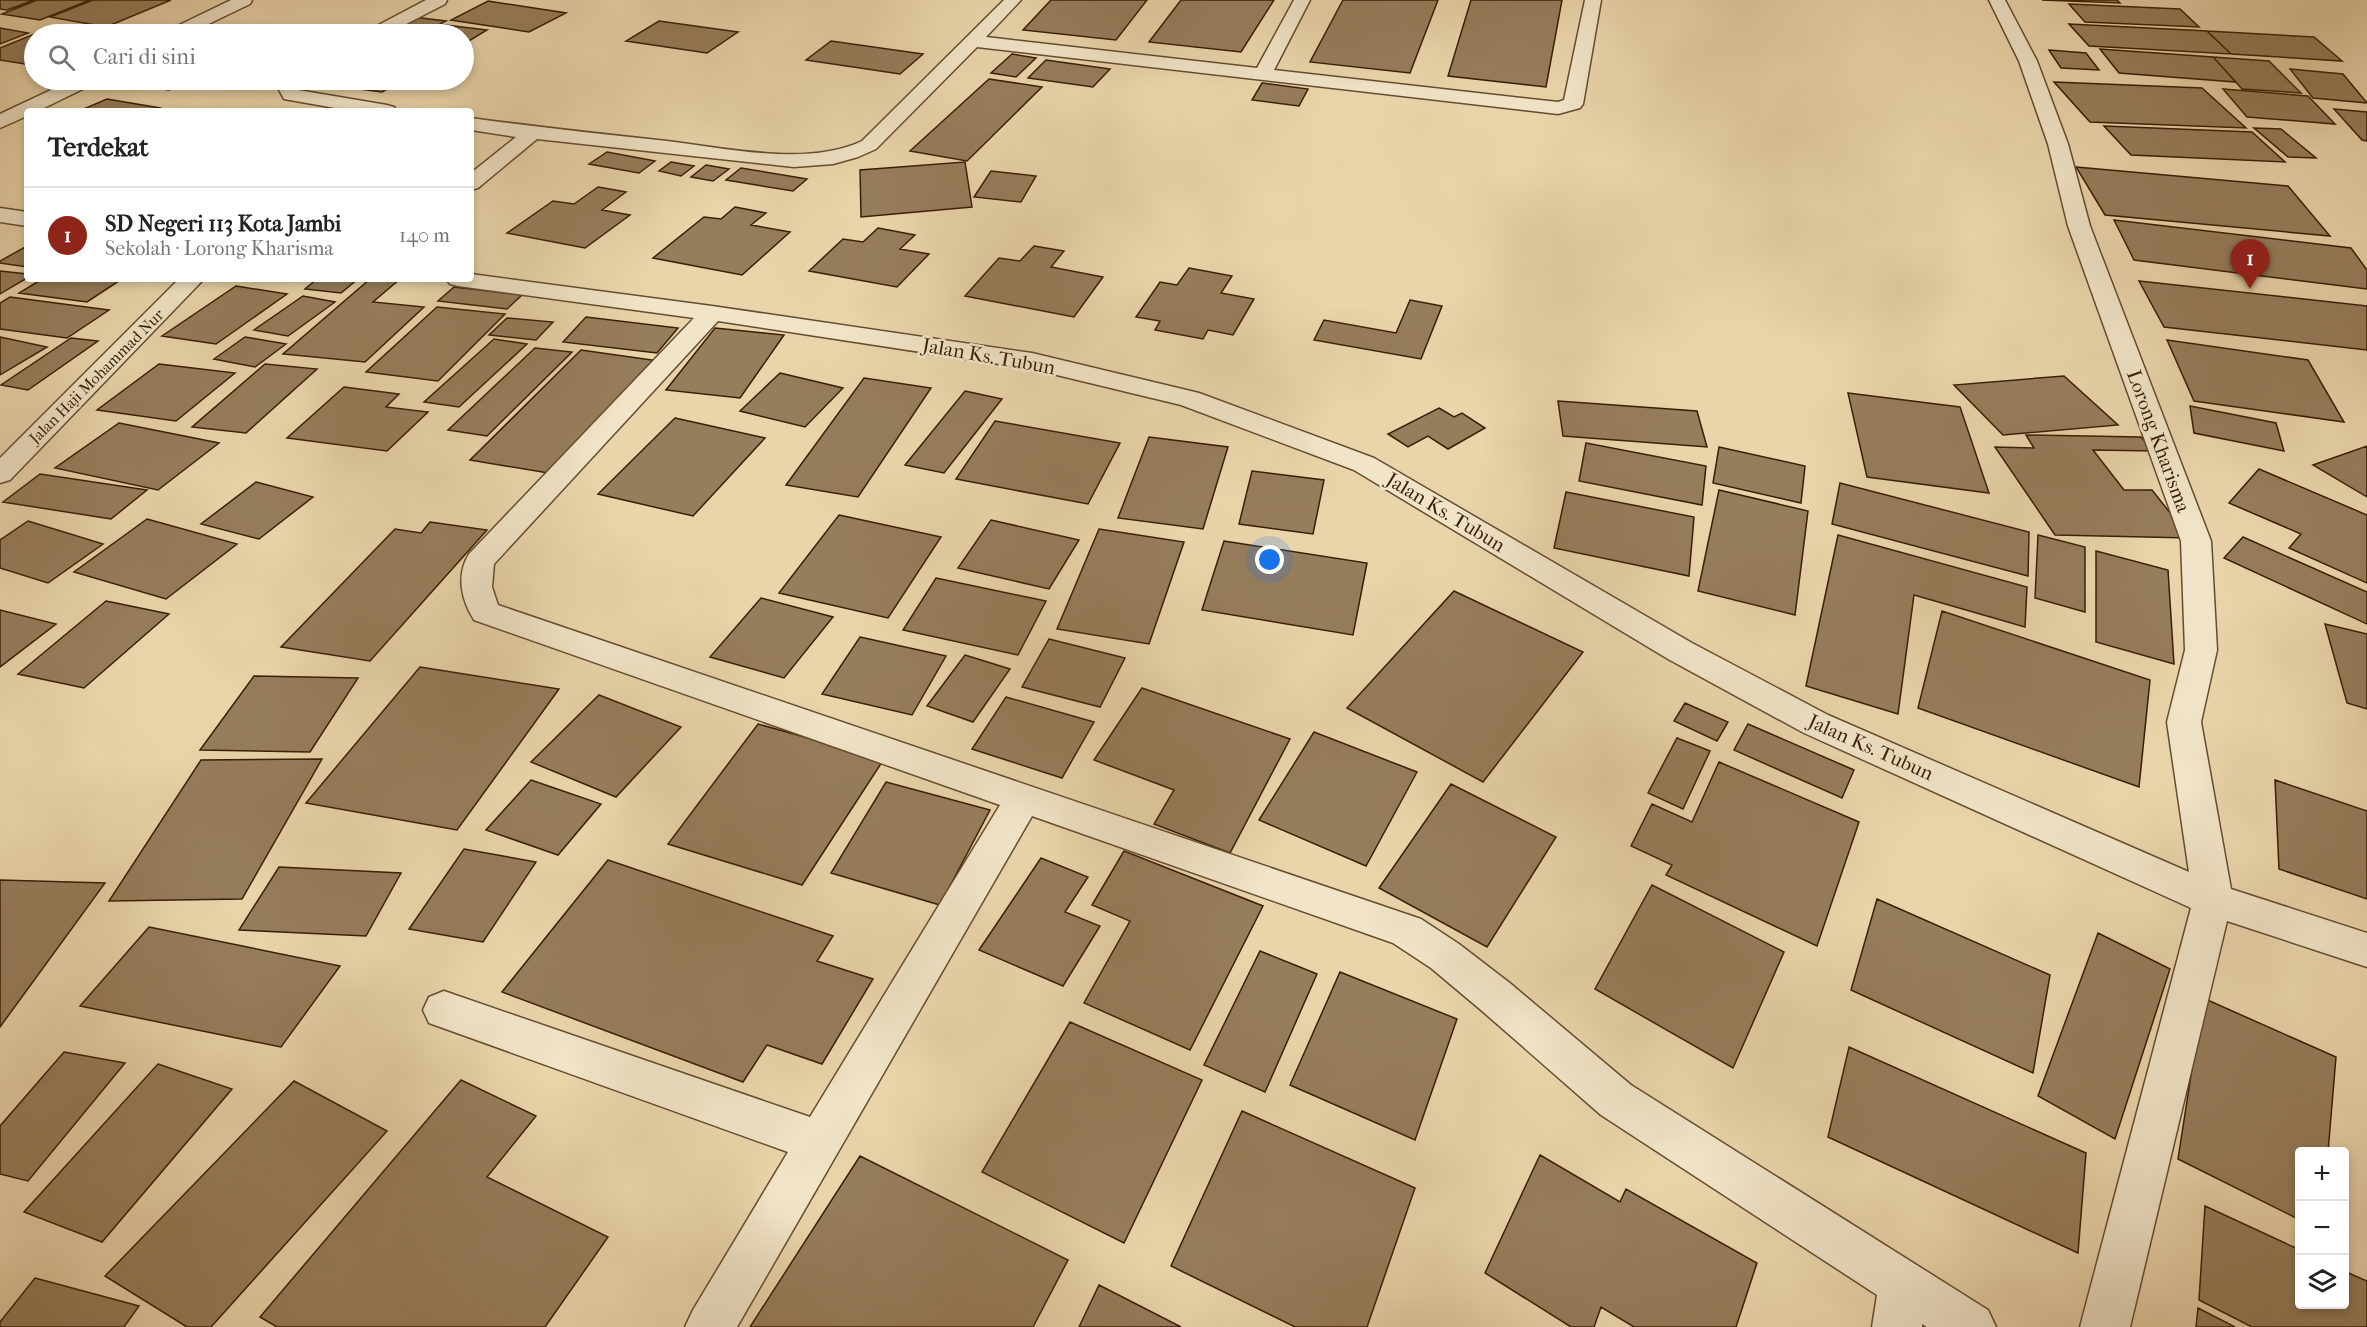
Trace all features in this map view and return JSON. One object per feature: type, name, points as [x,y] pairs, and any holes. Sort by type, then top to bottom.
[{"type":"street","points":[[194,24],[239,0]]},
{"type":"street","points":[[394,24],[439,0]]},
{"type":"street","points":[[474,124],[533,133],[794,161],[831,159],[869,145],[1013,0]]},
{"type":"street","points":[[1263,74],[1302,0]]},
{"type":"street","points":[[972,41],[1558,108],[1573,104],[1593,0]]},
{"type":"street","name":"Lorong Kharisma","points":[[1997,0],[2028,61],[2058,144],[2079,226],[2196,541],[2201,650],[2184,722],[2213,900]]},
{"type":"street","points":[[29,108],[66,90]]},
{"type":"street","points":[[288,90],[291,95],[369,108]]},
{"type":"street","points":[[0,122],[24,110]]},
{"type":"street","points":[[474,182],[533,133]]},
{"type":"street","points":[[0,215],[24,219]]},
{"type":"street","name":"Jalan Ks. Tubun","points":[[474,281],[712,313],[1032,361],[1190,399],[1364,464],[1680,651],[1816,724],[2213,900],[2367,950]]},
{"type":"street","name":"Jalan Haji Mohammad Nur","points":[[0,474],[189,282]]},
{"type":"street","points":[[712,313],[480,561],[475,578],[476,592],[485,612],[1407,931],[1445,956],[1616,1100],[1900,1306],[1971,1327]]},
{"type":"street","points":[[710,1327],[1024,797]]},
{"type":"street","points":[[2105,1327],[2213,900]]},
{"type":"street","points":[[444,1010],[820,1142]]},
{"type":"building","points":[[0,0],[34,0],[7,10],[0,9]]},
{"type":"building","points":[[37,0],[90,0],[40,20],[2,14]]},
{"type":"building","points":[[93,0],[171,0],[113,24],[89,24],[50,17]]},
{"type":"building","points":[[1051,0],[1147,0],[1116,40],[1023,30]]},
{"type":"building","points":[[1181,0],[1274,0],[1241,52],[1149,42]]},
{"type":"building","points":[[1343,0],[1438,0],[1410,73],[1310,62]]},
{"type":"building","points":[[1471,0],[1562,0],[1546,87],[1448,76]]},
{"type":"building","points":[[2042,0],[2117,0],[2120,3]]},
{"type":"building","points":[[488,1],[566,13],[529,32],[451,20]]},
{"type":"building","points":[[2069,4],[2180,9],[2199,27],[2085,22]]},
{"type":"building","points":[[413,17],[446,21],[440,24],[400,24]]},
{"type":"building","points":[[659,21],[738,32],[707,53],[626,41]]},
{"type":"building","points":[[2069,24],[2207,31],[2231,54],[2089,46]]},
{"type":"building","points":[[0,28],[24,32],[24,35],[0,44]]},
{"type":"building","points":[[474,28],[487,30],[474,38]]},
{"type":"building","points":[[2207,31],[2314,37],[2342,61],[2231,54]]},
{"type":"building","points":[[24,38],[24,64],[0,60],[0,48]]},
{"type":"building","points":[[831,41],[923,54],[900,74],[806,60]]},
{"type":"building","points":[[2100,49],[2213,57],[2236,82],[2119,73]]},
{"type":"building","points":[[2049,50],[2086,53],[2099,70],[2061,68]]},
{"type":"building","points":[[1012,54],[1036,58],[1016,77],[991,73]]},
{"type":"building","points":[[2213,57],[2269,61],[2301,93],[2242,89]]},
{"type":"building","points":[[1046,60],[1110,69],[1093,87],[1028,78]]},
{"type":"building","points":[[2290,69],[2343,74],[2367,103],[2313,98]]},
{"type":"building","points":[[989,79],[1042,87],[967,161],[910,151]]},
{"type":"building","points":[[2054,82],[2202,88],[2246,128],[2090,122]]},
{"type":"building","points":[[1262,83],[1308,89],[1299,106],[1252,100]]},
{"type":"building","points":[[2223,89],[2308,96],[2335,124],[2247,117]]},
{"type":"building","points":[[107,99],[160,108],[86,108]]},
{"type":"building","points":[[2334,109],[2367,112],[2367,141],[2362,140]]},
{"type":"building","points":[[2104,126],[2252,132],[2285,162],[2131,155]]},
{"type":"building","points":[[2254,128],[2281,129],[2316,158],[2288,157]]},
{"type":"building","points":[[607,152],[655,161],[639,173],[589,164]]},
{"type":"building","points":[[671,162],[694,166],[681,176],[659,171]]},
{"type":"building","points":[[965,162],[972,207],[861,217],[860,170]]},
{"type":"building","points":[[706,165],[729,169],[713,181],[691,177]]},
{"type":"building","points":[[2076,167],[2288,186],[2330,236],[2105,215]]},
{"type":"building","points":[[741,168],[807,179],[793,191],[726,180]]},
{"type":"building","points":[[991,171],[1036,176],[1021,202],[974,197]]},
{"type":"building","points":[[598,187],[626,192],[602,210],[630,215],[585,248],[507,233],[553,201],[574,204]]},
{"type":"building","points":[[735,207],[766,213],[751,225],[790,232],[742,275],[653,258],[704,217],[721,219]]},
{"type":"building","points":[[2114,220],[2351,248],[2367,270],[2367,289],[2134,260]]},
{"type":"building","points":[[878,228],[915,235],[900,249],[929,254],[897,287],[809,271],[843,239],[863,242]]},
{"type":"building","points":[[1034,246],[1064,251],[1051,267],[1103,277],[1074,317],[965,296],[999,258],[1020,261]]},
{"type":"building","points":[[24,248],[24,267],[0,263]]},
{"type":"building","points":[[1189,268],[1232,276],[1221,293],[1254,299],[1233,335],[1208,330],[1203,339],[1155,330],[1160,321],[1136,317],[1160,282],[1177,285]]},
{"type":"building","points":[[0,271],[24,274],[24,280],[0,294]]},
{"type":"building","points":[[2139,281],[2367,306],[2367,350],[2164,327]]},
{"type":"building","points":[[37,282],[117,282],[87,302],[19,293]]},
{"type":"building","points":[[313,282],[354,282],[341,293],[305,289]]},
{"type":"building","points":[[367,282],[396,282],[373,302],[424,307],[365,362],[283,354]]},
{"type":"building","points":[[236,286],[287,294],[216,344],[162,336]]},
{"type":"building","points":[[454,287],[522,295],[507,309],[438,301]]},
{"type":"building","points":[[303,296],[335,302],[288,336],[254,330]]},
{"type":"building","points":[[10,297],[109,310],[67,338],[0,329],[0,303]]},
{"type":"building","points":[[1410,300],[1442,306],[1421,359],[1314,340],[1324,320],[1396,333]]},
{"type":"building","points":[[437,307],[505,314],[438,381],[366,372]]},
{"type":"building","points":[[586,317],[678,328],[657,353],[563,342]]},
{"type":"building","points":[[507,318],[553,322],[536,340],[489,335]]},
{"type":"building","points":[[715,328],[784,335],[740,398],[666,390]]},
{"type":"building","points":[[0,337],[47,347],[0,375]]},
{"type":"building","points":[[245,337],[286,344],[255,367],[214,359]]},
{"type":"building","points":[[71,338],[98,341],[28,390],[1,385]]},
{"type":"building","points":[[494,339],[527,344],[459,407],[424,402]]},
{"type":"building","points":[[2167,340],[2308,360],[2344,422],[2194,401]]},
{"type":"building","points":[[535,348],[572,352],[487,436],[448,430]]},
{"type":"building","points":[[581,350],[659,361],[554,474],[470,460]]},
{"type":"building","points":[[159,364],[235,373],[176,421],[97,410]]},
{"type":"building","points":[[265,364],[317,369],[246,433],[192,427]]},
{"type":"building","points":[[780,373],[843,388],[805,427],[740,411]]},
{"type":"building","points":[[2064,376],[2118,425],[2003,435],[1954,385]]},
{"type":"building","points":[[864,378],[931,388],[858,497],[786,485]]},
{"type":"building","points":[[344,387],[399,394],[386,407],[428,412],[387,451],[287,438]]},
{"type":"building","points":[[965,391],[1002,399],[944,473],[905,465]]},
{"type":"building","points":[[1848,393],[1960,407],[1989,493],[1867,477]]},
{"type":"building","points":[[1558,401],[1697,411],[1707,447],[1563,436]]},
{"type":"building","points":[[2190,406],[2276,423],[2284,451],[2194,433]]},
{"type":"building","points":[[1439,408],[1454,417],[1462,413],[1485,428],[1448,449],[1428,436],[1408,447],[1388,434]]},
{"type":"building","points":[[675,418],[765,438],[693,516],[598,494]]},
{"type":"building","points":[[995,421],[1120,443],[1088,504],[956,479]]},
{"type":"building","points":[[119,423],[219,443],[158,490],[55,468]]},
{"type":"building","points":[[2026,435],[2141,437],[2153,451],[2093,450],[2124,490],[2152,490],[2190,538],[2055,535],[1995,447],[2034,448]]},
{"type":"building","points":[[1149,437],[1228,447],[1203,529],[1118,518]]},
{"type":"building","points":[[1586,443],[1706,466],[1702,505],[1579,481]]},
{"type":"building","points":[[2367,446],[2367,497],[2313,465]]},
{"type":"building","points":[[1719,447],[1805,466],[1801,503],[1713,483]]},
{"type":"building","points":[[2259,469],[2367,515],[2367,583],[2289,548],[2301,534],[2229,503]]},
{"type":"building","points":[[1252,471],[1324,480],[1313,534],[1239,524]]},
{"type":"building","points":[[40,474],[147,490],[111,519],[3,502]]},
{"type":"building","points":[[256,482],[313,497],[259,539],[201,524]]},
{"type":"building","points":[[1840,483],[2029,532],[2028,576],[1832,524]]},
{"type":"building","points":[[1719,490],[1808,511],[1795,615],[1698,591]]},
{"type":"building","points":[[1566,492],[1694,517],[1689,576],[1554,548]]},
{"type":"building","points":[[839,515],[941,537],[888,618],[779,593]]},
{"type":"building","points":[[147,519],[237,544],[166,599],[74,572]]},
{"type":"building","points":[[991,520],[1079,540],[1049,589],[958,568]]},
{"type":"building","points":[[28,521],[103,544],[48,583],[0,568],[0,540]]},
{"type":"building","points":[[430,522],[487,530],[370,661],[281,647],[395,529],[421,533]]},
{"type":"building","points":[[1099,529],[1184,542],[1149,644],[1057,629]]},
{"type":"building","points":[[1838,535],[2027,587],[2025,627],[1914,595],[1898,714],[1806,686]]},
{"type":"building","points":[[2038,535],[2085,547],[2085,612],[2035,598]]},
{"type":"building","points":[[2243,537],[2367,592],[2367,624],[2224,558]]},
{"type":"building","points":[[1224,541],[1367,563],[1353,635],[1202,610]]},
{"type":"building","points":[[2096,551],[2168,570],[2174,664],[2096,642]]},
{"type":"building","points":[[936,578],[1046,601],[1018,655],[903,630]]},
{"type":"building","points":[[1454,591],[1583,652],[1483,782],[1347,708]]},
{"type":"building","points":[[761,598],[833,617],[784,678],[710,657]]},
{"type":"building","points":[[106,601],[169,614],[84,688],[18,674]]},
{"type":"building","points":[[0,610],[56,624],[0,667]]},
{"type":"building","points":[[1942,611],[2150,680],[2139,787],[1918,708]]},
{"type":"building","points":[[2325,624],[2367,634],[2367,709],[2347,703]]},
{"type":"building","points":[[860,637],[946,656],[912,715],[822,694]]},
{"type":"building","points":[[1049,639],[1125,658],[1100,707],[1022,687]]},
{"type":"building","points":[[965,655],[1010,669],[973,722],[927,706]]},
{"type":"building","points":[[420,667],[559,689],[457,830],[306,803]]},
{"type":"building","points":[[254,676],[358,678],[310,752],[200,750]]},
{"type":"building","points":[[1142,688],[1290,739],[1230,853],[1154,824],[1174,790],[1094,760]]},
{"type":"building","points":[[599,695],[681,727],[616,797],[531,762]]},
{"type":"building","points":[[1006,697],[1094,722],[1062,778],[972,749]]},
{"type":"building","points":[[1685,703],[1728,722],[1717,741],[1674,721]]},
{"type":"building","points":[[758,724],[884,759],[802,885],[668,844]]},
{"type":"building","points":[[1748,724],[1854,770],[1842,798],[1734,750]]},
{"type":"building","points":[[1314,732],[1417,772],[1366,866],[1259,820]]},
{"type":"building","points":[[1677,738],[1710,751],[1683,809],[1648,793]]},
{"type":"building","points":[[322,759],[242,899],[109,901],[201,760]]},
{"type":"building","points":[[1719,762],[1859,822],[1817,946],[1666,875],[1672,865],[1631,846],[1652,804],[1692,822]]},
{"type":"building","points":[[531,780],[601,804],[558,855],[486,830]]},
{"type":"building","points":[[2275,780],[2367,811],[2367,899],[2279,869]]},
{"type":"building","points":[[886,782],[990,810],[940,905],[831,873]]},
{"type":"building","points":[[1451,784],[1556,837],[1487,947],[1379,888]]},
{"type":"building","points":[[464,849],[536,862],[483,942],[409,929]]},
{"type":"building","points":[[1124,851],[1263,906],[1190,1050],[1084,1003],[1130,921],[1092,905]]},
{"type":"building","points":[[1041,858],[1088,877],[1065,912],[1100,926],[1063,986],[979,950]]},
{"type":"building","points":[[608,860],[833,936],[817,961],[873,979],[822,1064],[767,1045],[743,1082],[502,992]]},
{"type":"building","points":[[279,867],[401,873],[366,936],[239,930]]},
{"type":"building","points":[[0,880],[105,883],[0,1027]]},
{"type":"building","points":[[1652,885],[1784,952],[1733,1068],[1595,989]]},
{"type":"building","points":[[1877,899],[2050,975],[2033,1073],[1851,990]]},
{"type":"building","points":[[149,927],[340,966],[281,1047],[80,1006]]},
{"type":"building","points":[[2098,933],[2170,969],[2115,1139],[2038,1096]]},
{"type":"building","points":[[1260,951],[1317,974],[1265,1092],[1204,1065]]},
{"type":"building","points":[[1340,972],[1457,1019],[1415,1140],[1290,1085]]},
{"type":"building","points":[[2203,998],[2336,1057],[2328,1147],[2295,1147],[2295,1218],[2178,1159]]},
{"type":"building","points":[[1070,1022],[1202,1080],[1124,1243],[982,1172]]},
{"type":"building","points":[[1849,1047],[2086,1153],[2078,1253],[1828,1137]]},
{"type":"building","points":[[64,1052],[125,1063],[28,1181],[0,1174],[0,1126]]},
{"type":"building","points":[[158,1064],[232,1089],[102,1242],[24,1212]]},
{"type":"building","points":[[461,1080],[536,1116],[487,1177],[608,1237],[545,1327],[277,1327],[260,1317]]},
{"type":"building","points":[[294,1081],[387,1131],[211,1327],[187,1327],[105,1276]]},
{"type":"building","points":[[1242,1111],[1415,1188],[1367,1327],[1295,1327],[1171,1266]]},
{"type":"building","points":[[1540,1155],[1620,1202],[1626,1189],[1757,1263],[1736,1327],[1634,1327],[1601,1307],[1594,1327],[1571,1327],[1485,1273]]},
{"type":"building","points":[[860,1156],[1068,1260],[1033,1327],[750,1327]]},
{"type":"building","points":[[2205,1206],[2295,1248],[2295,1309],[2349,1309],[2349,1273],[2367,1281],[2367,1327],[2252,1327],[2199,1300]]},
{"type":"building","points":[[35,1278],[139,1306],[124,1327],[0,1327],[0,1322]]},
{"type":"building","points":[[1099,1285],[1181,1327],[1079,1327]]},
{"type":"building","points":[[2198,1308],[2235,1327],[2196,1327]]},
{"type":"place","name":"SD Negeri 113 Kota Jambi","points":[[2250,289]]}]
